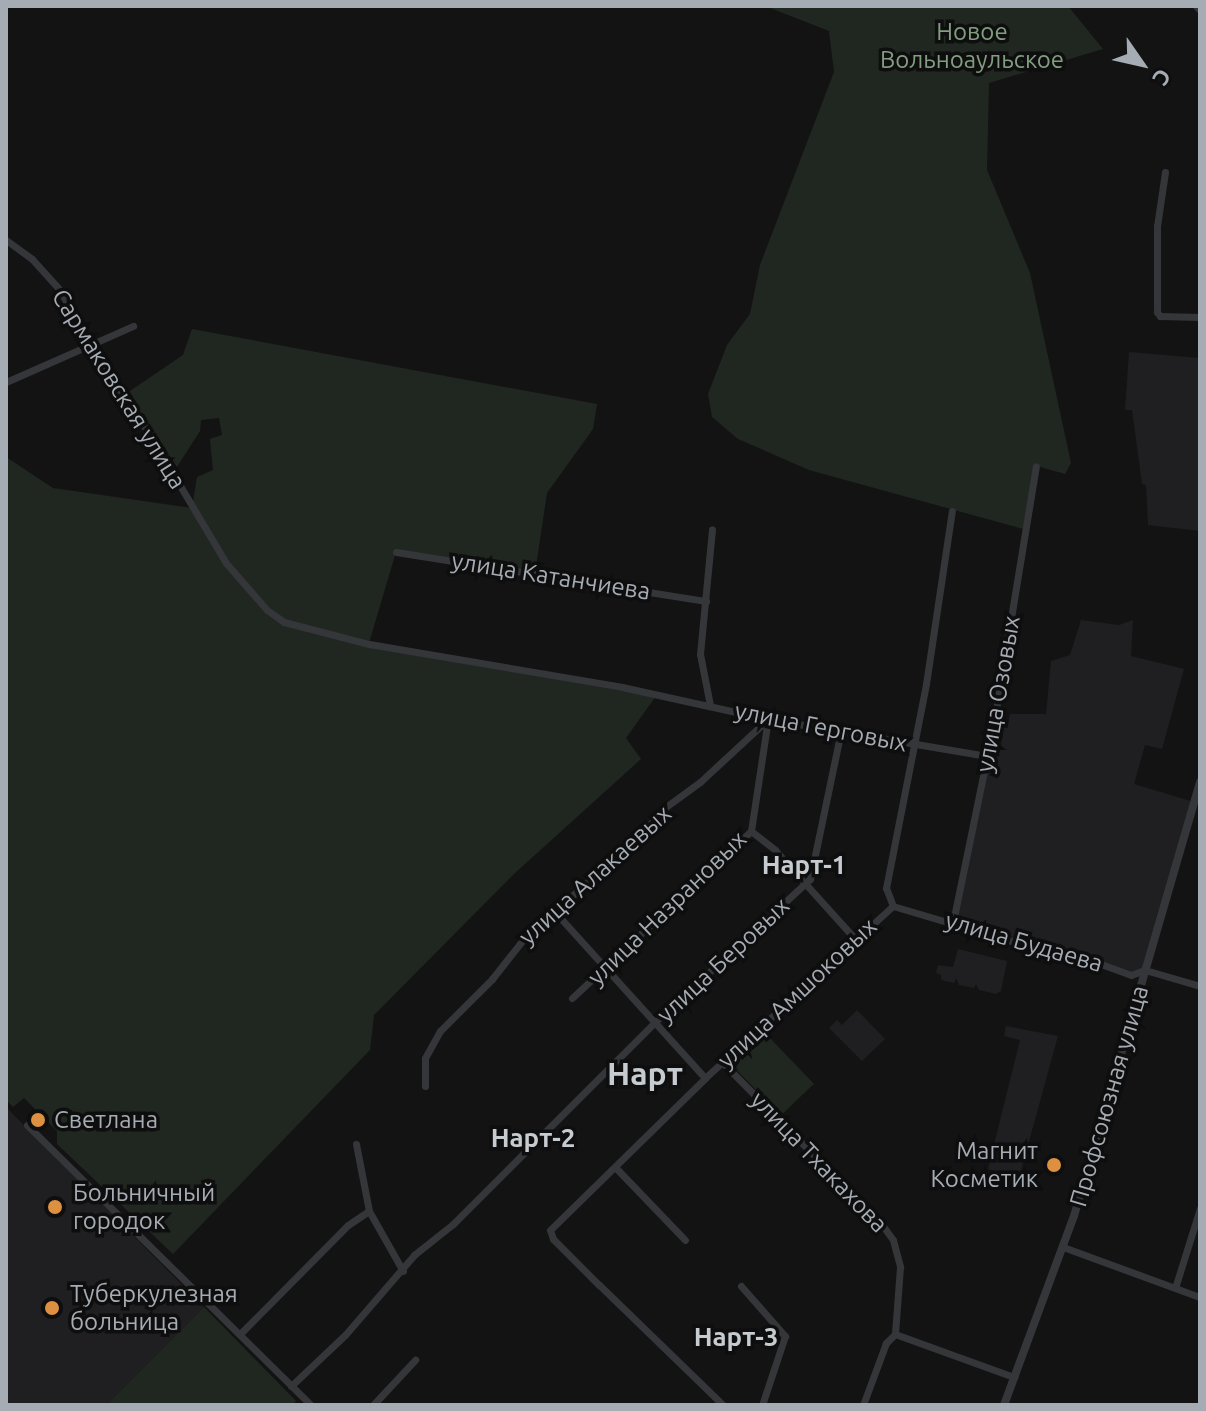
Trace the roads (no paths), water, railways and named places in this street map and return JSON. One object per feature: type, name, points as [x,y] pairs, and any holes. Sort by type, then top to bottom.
[{"type":"street","points":[[1165,172],[1157,226],[1157,312],[1160,316],[1200,317]]},
{"type":"street","name":"Сармаковская улица","points":[[6,240],[32,259],[60,290],[110,383],[147,430],[226,563],[267,610],[284,622],[369,644],[656,696]]},
{"type":"street","points":[[6,382],[133,326]]},
{"type":"street","name":"улица Озовых","points":[[953,922],[987,756],[1036,466]]},
{"type":"street","name":"улица Амшоковых","points":[[723,1405],[553,1239],[550,1230],[705,1078],[893,906],[886,888],[926,684],[952,511]]},
{"type":"street","points":[[710,705],[700,654],[712,530]]},
{"type":"street","name":"улица Катанчиева","points":[[396,552],[706,601]]},
{"type":"street","name":"улица Герговых","points":[[656,696],[768,719],[987,756]]},
{"type":"street","name":"улица Назрановых","points":[[572,998],[751,831],[768,719]]},
{"type":"street","name":"улица Алакаевых","points":[[425,1086],[425,1058],[440,1031],[492,979],[525,937],[638,838],[663,809],[700,782],[768,719]]},
{"type":"street","name":"улица Беровых","points":[[291,1386],[345,1335],[414,1255],[500,1178],[655,1022],[806,884],[816,859],[841,730]]},
{"type":"street","name":"Профсоюзная улица","points":[[1004,1405],[1063,1247],[1200,782]]},
{"type":"street","points":[[751,831],[767,842],[855,939]]},
{"type":"street","name":"улица Будаева","points":[[893,906],[1131,975],[1145,970],[1200,986]]},
{"type":"street","points":[[555,912],[705,1078]]},
{"type":"street","name":"улица Тхакахова","points":[[722,1062],[888,1231],[900,1267],[895,1334],[886,1343],[863,1405]]},
{"type":"street","points":[[27,1125],[311,1405]]},
{"type":"street","points":[[356,1144],[369,1211],[403,1271]]},
{"type":"street","points":[[615,1167],[685,1240]]},
{"type":"street","points":[[1175,1288],[1200,1208]]},
{"type":"street","points":[[240,1334],[348,1225],[369,1211]]},
{"type":"street","points":[[1063,1247],[1200,1297]]},
{"type":"street","points":[[741,1286],[784,1332],[762,1405]]},
{"type":"street","points":[[895,1334],[1014,1377]]},
{"type":"street","points":[[373,1405],[415,1360]]},
{"type":"place","name":"Светлана","points":[[38,1120]]},
{"type":"place","name":"Магнит Косметик","points":[[1054,1165]]},
{"type":"place","name":"Больничный городок","points":[[55,1207]]},
{"type":"place","name":"Туберкулезная больница","points":[[52,1308]]},
{"type":"district","name":"Нарт-1","points":[[804,865]]},
{"type":"district","name":"Нарт","points":[[645,1073]]},
{"type":"district","name":"Нарт-2","points":[[533,1138]]},
{"type":"district","name":"Нарт-3","points":[[736,1337]]},
{"type":"park label","name":"Новое Вольноаульское","points":[[972,46]]}]
